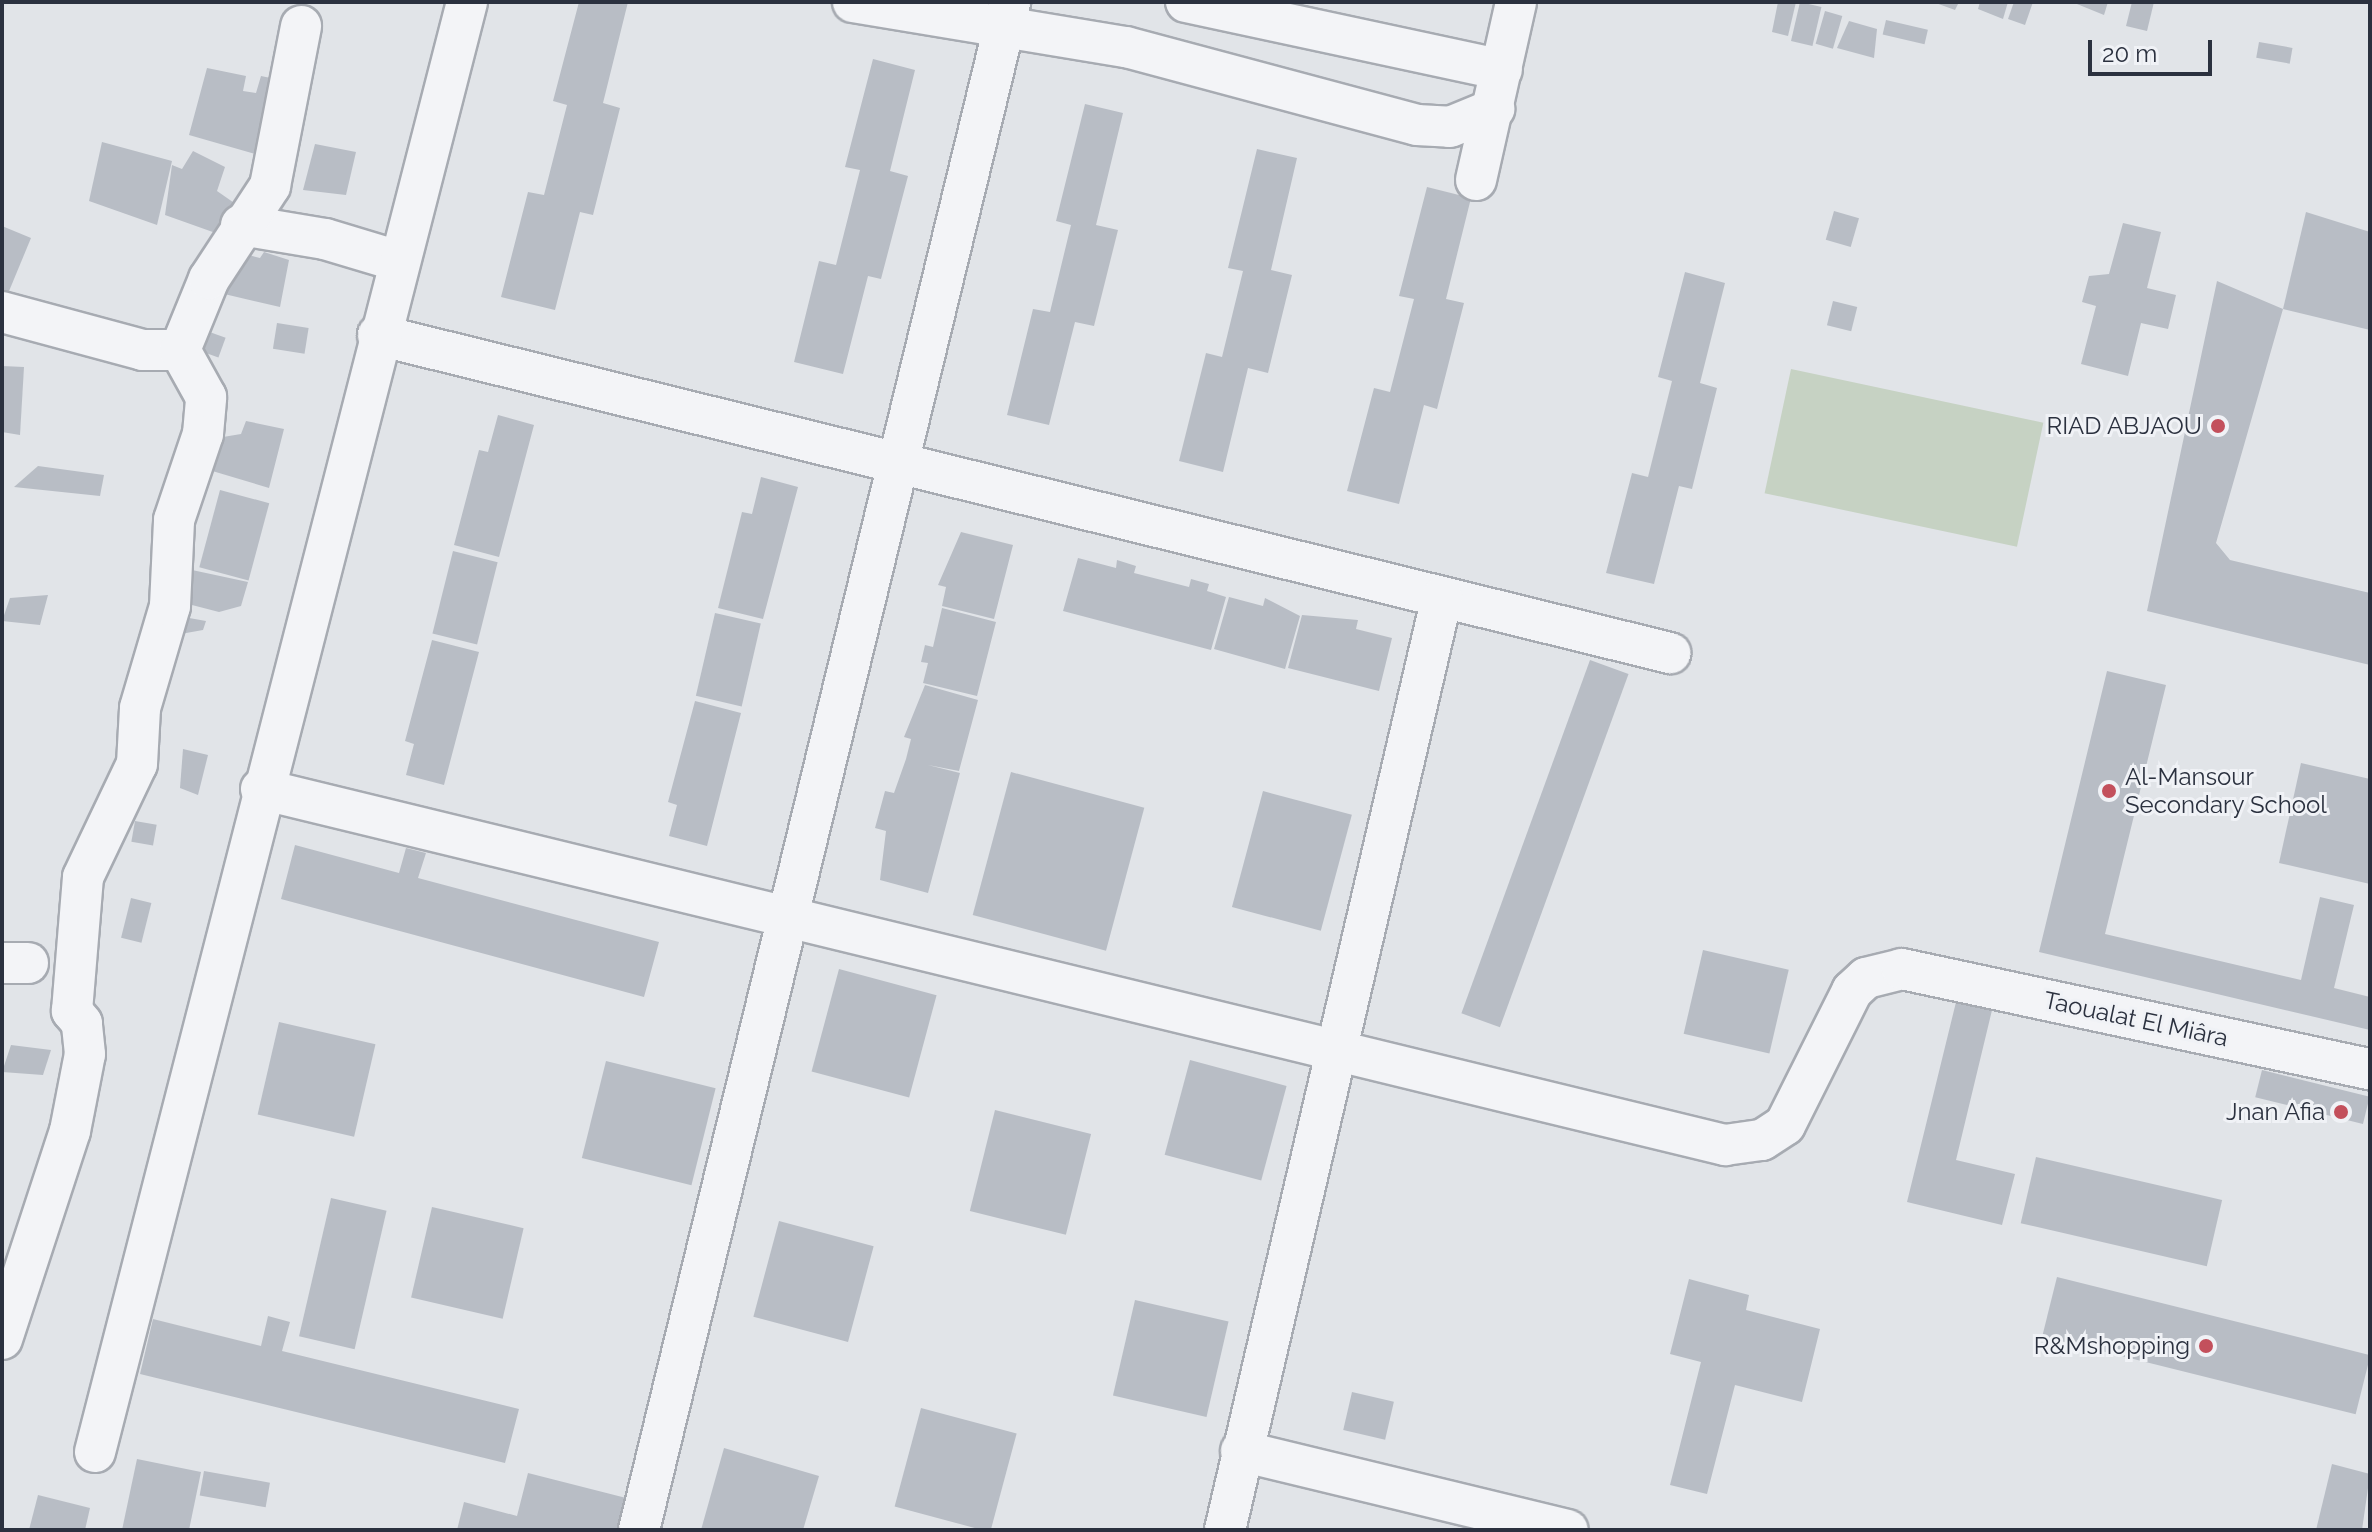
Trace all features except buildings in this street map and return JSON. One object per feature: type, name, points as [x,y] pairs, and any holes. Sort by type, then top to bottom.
[{"type":"street","points":[[95,1452],[261,789],[467,2]]},
{"type":"street","points":[[853,2],[1010,13],[1417,125],[1450,127],[1494,109]]},
{"type":"street","points":[[1186,2],[1502,70]]},
{"type":"street","points":[[1476,180],[1516,2]]},
{"type":"street","points":[[639,1530],[903,464],[1010,13]]},
{"type":"street","points":[[180,350],[241,225],[261,203],[281,156],[301,26]]},
{"type":"street","points":[[241,225],[398,261]]},
{"type":"street","points":[[2,312],[143,350],[180,350]]},
{"type":"street","points":[[378,335],[1670,653]]},
{"type":"street","points":[[2,1339],[70,1131],[85,1054],[72,1011],[83,877],[137,764],[140,708],[170,606],[174,520],[203,434],[206,397],[180,350]]},
{"type":"street","points":[[1225,1530],[1442,597]]},
{"type":"street","points":[[261,789],[1335,1054]]},
{"type":"street","name":"Taoualat El Miâra","points":[[1335,1054],[1725,1145],[1762,1140],[1785,1125],[1852,991],[1866,978],[1902,969],[2370,1069]]},
{"type":"street","points":[[1241,1451],[1568,1530]]},
{"type":"green space","points":[[1791,369],[2043,423],[2017,547],[1765,493]]},
{"type":"place","name":"RIAD ABJAOU","points":[[2218,426]]},
{"type":"place","name":"Al-Mansour Secondary School","points":[[2109,791]]},
{"type":"place","name":"Jnan Afia","points":[[2341,1112]]},
{"type":"place","name":"R&Mshopping","points":[[2206,1346]]}]
